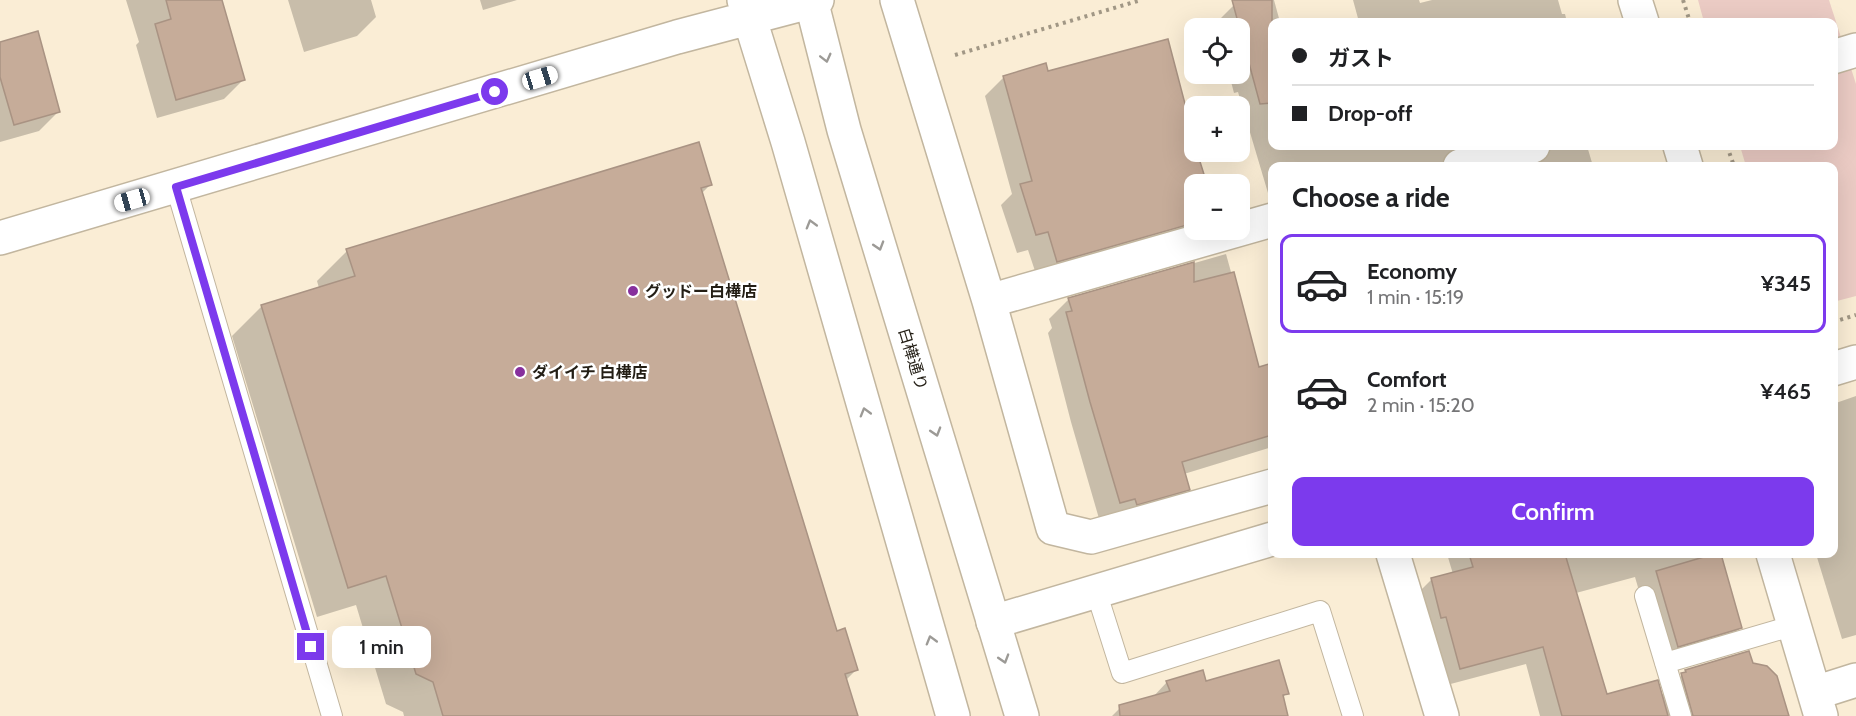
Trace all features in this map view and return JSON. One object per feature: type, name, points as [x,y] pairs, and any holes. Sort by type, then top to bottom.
[{"type":"street","points":[[0,238],[666,40],[746,9],[813,0]]},
{"type":"street","name":"白樺通り","points":[[813,0],[844,130],[1022,716]]},
{"type":"street","points":[[897,0],[989,301],[1053,528],[1092,537],[1268,487]]},
{"type":"street","points":[[1635,0],[1641,18]]},
{"type":"street","points":[[746,9],[788,142],[953,716]]},
{"type":"street","points":[[1838,55],[1856,50]]},
{"type":"street","points":[[1475,162],[1518,150]]},
{"type":"street","points":[[989,301],[1268,221]]},
{"type":"street","points":[[1838,367],[1856,362]]},
{"type":"street","points":[[993,622],[1268,540]]},
{"type":"street","points":[[1394,558],[1442,716]]},
{"type":"street","points":[[1774,558],[1818,704],[1856,680]]},
{"type":"lane","points":[[176,187],[332,716]]},
{"type":"lane","points":[[1096,591],[1122,673],[1320,611],[1353,716]]},
{"type":"lane","points":[[1645,596],[1681,716]]},
{"type":"lane","points":[[1665,663],[1795,625]]},
{"type":"path","points":[[917,66],[1141,0]]},
{"type":"path","points":[[1683,0],[1689,18]]},
{"type":"path","points":[[1838,320],[1856,315]]},
{"type":"shaded area","points":[[1698,0],[1829,0],[1835,18],[1703,18]]},
{"type":"shaded area","points":[[1838,28],[1856,84],[1856,296],[1838,301],[1838,162],[1745,162],[1741,150],[1838,150]]},
{"type":"building","points":[[166,0],[222,0],[245,80],[176,100],[155,24],[171,19]]},
{"type":"building","points":[[1232,0],[1272,0],[1272,18],[1268,18],[1268,103],[1260,104],[1250,67],[1250,18],[1237,18]]},
{"type":"building","points":[[38,31],[60,112],[14,125],[0,77],[0,42]]},
{"type":"building","points":[[1168,39],[1184,100],[1184,162],[1200,162],[1204,174],[1184,174],[1184,226],[1057,262],[1048,232],[1036,235],[1020,184],[1032,181],[1003,76],[1046,63],[1048,71]]},
{"type":"building","name":"ダイイチ 白樺店","points":[[699,142],[712,185],[701,188],[837,631],[845,628],[858,670],[845,674],[858,716],[443,716],[433,682],[416,674],[386,576],[348,588],[261,305],[355,276],[346,249]]},
{"type":"building","points":[[1194,262],[1194,282],[1234,272],[1259,367],[1268,364],[1268,436],[1182,462],[1190,490],[1137,505],[1135,499],[1120,503],[1066,312],[1072,311],[1068,298]]},
{"type":"building","points":[[1470,558],[1566,558],[1607,694],[1658,680],[1668,716],[1562,716],[1543,647],[1460,669],[1446,617],[1441,618],[1431,578],[1473,567]]},
{"type":"building","points":[[1700,558],[1722,558],[1742,628],[1678,647],[1656,571]]},
{"type":"building","points":[[1749,651],[1753,663],[1767,666],[1777,676],[1789,716],[1693,716],[1681,673]]},
{"type":"building","points":[[1279,660],[1289,694],[1283,695],[1288,716],[1120,716],[1119,705],[1170,691],[1166,681],[1203,670],[1206,681]]},
{"type":"place","name":"グッドー白樺店","points":[[633,291]]},
{"type":"place","name":"ダイイチ 白樺店","points":[[520,372]]},
{"type":"route","points":[[311,647],[176,187],[495,92]]}]
